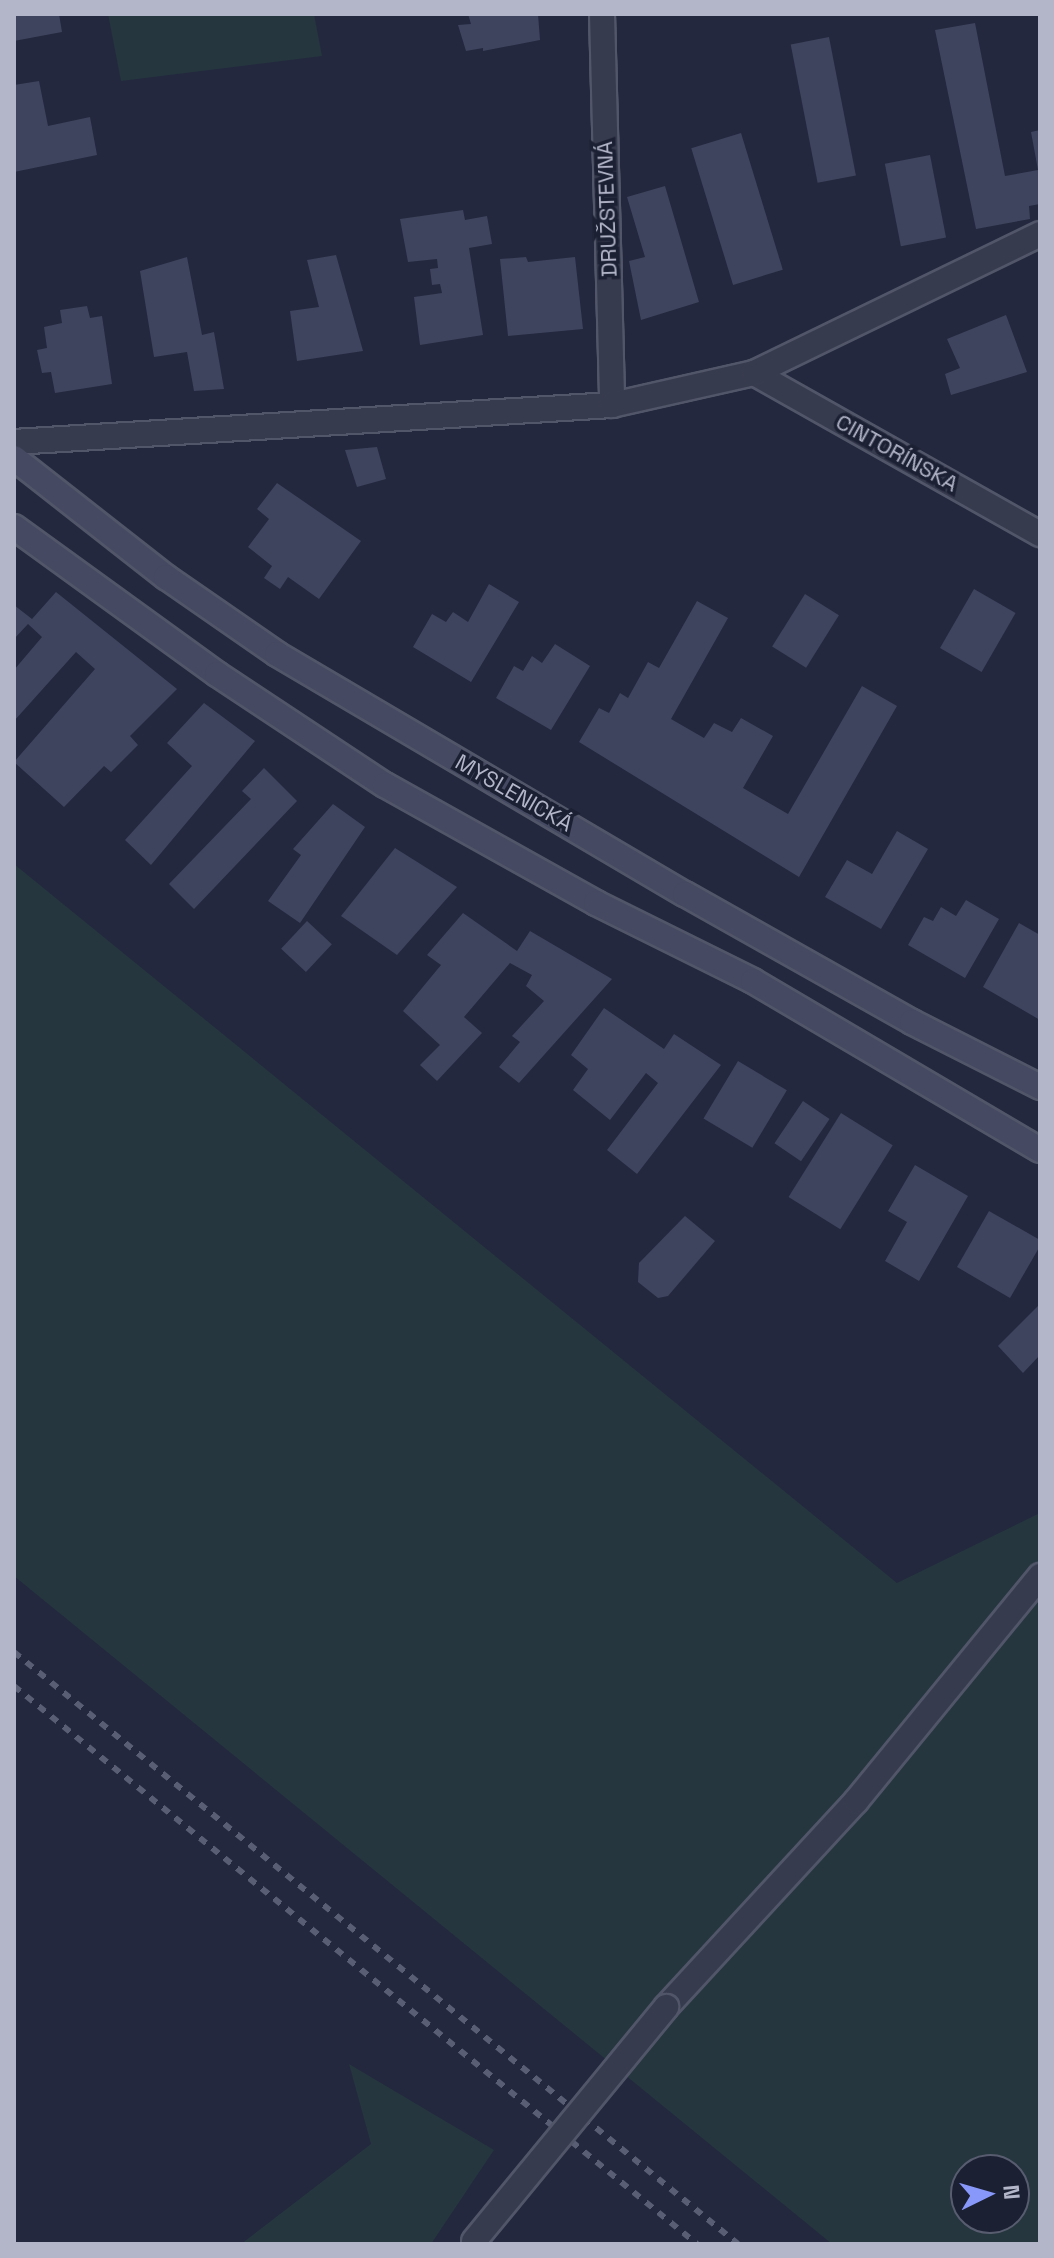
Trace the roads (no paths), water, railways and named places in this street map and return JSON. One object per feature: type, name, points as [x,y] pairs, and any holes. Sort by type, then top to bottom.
[{"type":"main road","name":"MYSLENICKÁ","points":[[14,458],[166,577],[277,654],[685,894],[912,1022],[1040,1087]]},
{"type":"main road","points":[[14,527],[204,665],[385,785],[596,903],[753,981],[1040,1150]]},
{"type":"street","name":"DRUŽSTEVNÁ","points":[[602,14],[612,405]]},
{"type":"street","points":[[14,442],[612,405],[754,373],[1040,234]]},
{"type":"street","name":"CINTORÍNSKA","points":[[754,373],[1040,534]]},
{"type":"street","points":[[473,2243],[666,2007],[856,1801],[1040,1576]]},
{"type":"railway","points":[[14,1652],[738,2244]]},
{"type":"railway","points":[[14,1686],[697,2244]]}]
